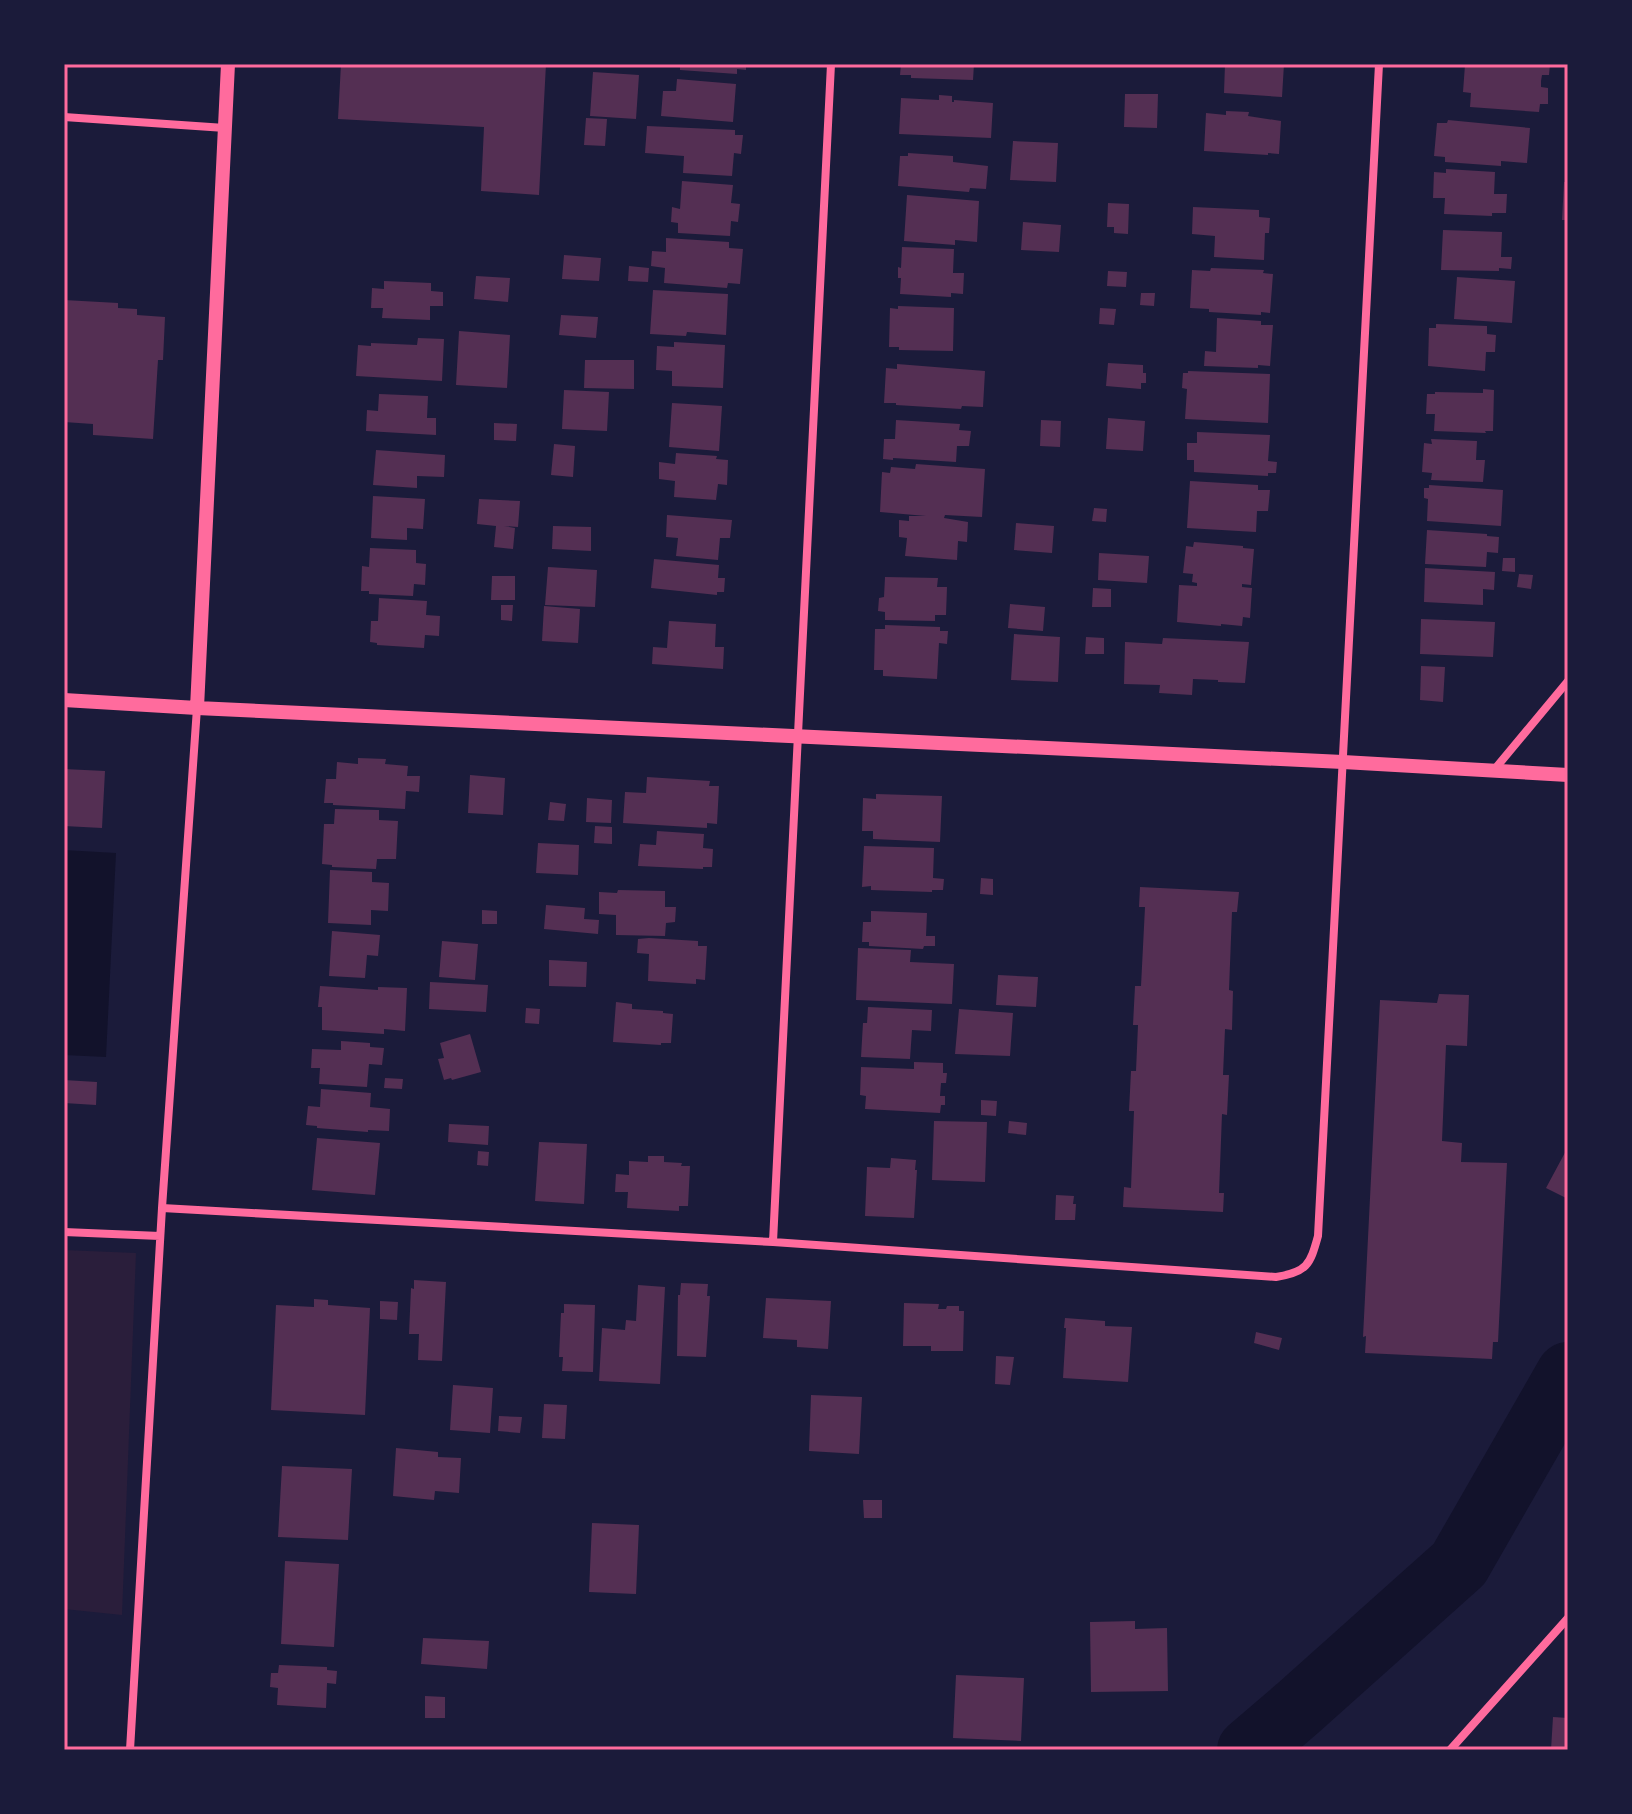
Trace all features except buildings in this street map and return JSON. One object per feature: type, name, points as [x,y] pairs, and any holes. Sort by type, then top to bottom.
[{"type":"street","points":[[130,1750],[160,1236],[197,708],[228,64]]},
{"type":"street","points":[[773,1242],[831,64]]},
{"type":"street","points":[[162,1208],[773,1242],[1276,1277],[1296,1274],[1311,1262],[1318,1236],[1379,64]]},
{"type":"street","points":[[64,117],[225,128]]},
{"type":"street","points":[[1494,770],[1568,681]]},
{"type":"street","points":[[64,700],[1568,775]]},
{"type":"street","points":[[64,1232],[160,1236]]},
{"type":"street","points":[[1450,1750],[1568,1618]]},
{"type":"shaded area","points":[[64,850],[116,853],[106,1057],[64,1055]]},
{"type":"shaded area","points":[[64,1250],[136,1253],[122,1615],[64,1609]]},
{"type":"waterway","points":[[1249,1750],[1459,1564],[1568,1374]]}]
